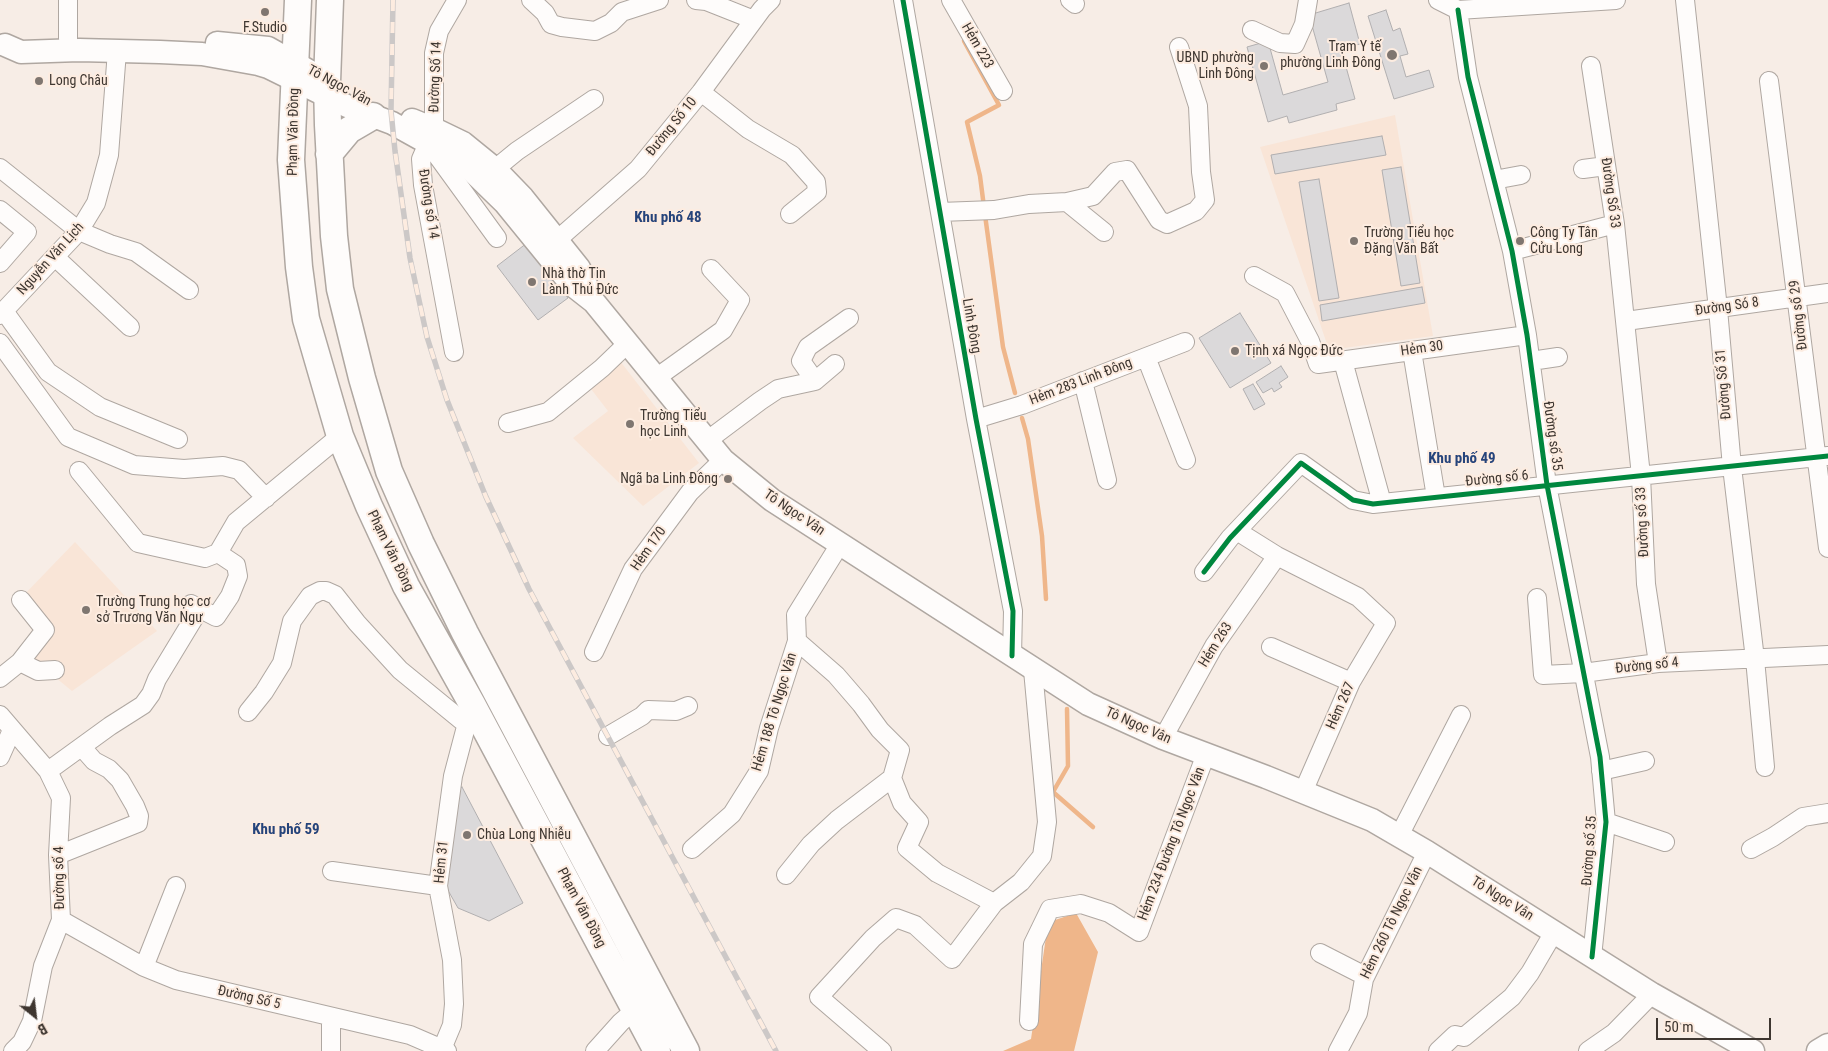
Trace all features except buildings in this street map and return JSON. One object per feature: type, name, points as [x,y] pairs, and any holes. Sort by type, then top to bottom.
[{"type":"highway","name":"Phạm Văn Đồng","points":[[298,0],[291,160],[299,267],[306,319],[340,436],[369,506],[406,586],[469,714],[657,1051]]},
{"type":"highway","name":"Phạm Văn Đồng","points":[[330,0],[329,154],[334,236],[340,290],[358,364],[389,471],[421,544],[465,633],[686,1051]]},
{"type":"highway","points":[[329,154],[348,130],[373,116]]},
{"type":"main road","name":"Tô Ngọc Vân","points":[[2,45],[30,40],[166,38],[268,48],[295,72],[373,116],[431,136],[463,143],[495,169],[557,240],[578,268],[594,302]]},
{"type":"main road","name":"Tô Ngọc Vân","points":[[2,45],[21,52],[117,51],[202,54],[295,72]]},
{"type":"main road","name":"Tô Ngọc Vân","points":[[328,90],[348,94],[431,136],[468,167],[505,203],[571,284],[594,302],[724,460],[772,500],[1088,704],[1163,738],[1372,820],[1427,852],[1652,994],[1754,1051]]},
{"type":"main road","points":[[1818,1051],[1828,1045]]},
{"type":"street","points":[[68,0],[68,39]]},
{"type":"street","name":"Đường Số 14","points":[[431,136],[434,53],[439,31],[457,0]]},
{"type":"street","points":[[531,0],[545,13],[551,24],[595,31],[611,23],[622,12],[659,0]]},
{"type":"street","points":[[696,0],[706,1],[754,20]]},
{"type":"street","name":"Đường Số 10","points":[[557,240],[638,169],[701,92],[771,0]]},
{"type":"street","name":"Linh Đông","points":[[903,0],[976,419],[1013,611],[1012,656]]},
{"type":"street","name":"Hẻm 223","points":[[951,0],[1003,91]]},
{"type":"street","points":[[1252,30],[1280,43],[1295,44],[1304,24],[1308,0]]},
{"type":"street","points":[[1438,0],[1458,10],[1496,4],[1616,0]]},
{"type":"street","name":"Đường Số 31","points":[[1685,0],[1718,308],[1732,467],[1755,659],[1765,767]]},
{"type":"street","name":"Đường số 35","points":[[1458,10],[1468,77],[1512,251],[1527,334],[1547,485],[1601,771],[1606,822],[1592,957]]},
{"type":"street","points":[[940,212],[994,210],[1029,204],[1066,202],[1093,196],[1115,172],[1127,170],[1159,220],[1167,224],[1196,211],[1205,200],[1201,172],[1198,106],[1179,47]]},
{"type":"street","name":"Nguyễn Văn Lịch","points":[[2,313],[79,231],[96,203],[109,155],[117,51]]},
{"type":"street","name":"Đường Số 33","points":[[1591,66],[1615,224],[1626,321]]},
{"type":"street","name":"Đường số 29","points":[[1769,81],[1797,298],[1822,456],[1828,548]]},
{"type":"street","points":[[701,92],[748,129],[792,155],[816,182],[817,192],[790,214]]},
{"type":"street","points":[[495,169],[517,150],[594,99]]},
{"type":"street","name":"Đường số 14","points":[[431,136],[497,238]]},
{"type":"street","name":"Đường số 14","points":[[431,136],[421,159],[423,184],[454,352]]},
{"type":"street","points":[[1583,169],[1606,166]]},
{"type":"street","points":[[0,168],[79,231],[136,252],[189,290]]},
{"type":"street","points":[[1494,180],[1521,175]]},
{"type":"street","points":[[1066,202],[1104,232]]},
{"type":"street","points":[[0,210],[27,232],[0,263]]},
{"type":"street","points":[[1512,251],[1615,224]]},
{"type":"street","points":[[55,257],[130,327]]},
{"type":"street","points":[[656,378],[723,330],[740,300],[711,269]]},
{"type":"street","name":"Hẻm 30","points":[[1254,276],[1285,293],[1310,341],[1318,364],[1527,334]]},
{"type":"street","name":"Đường Só 8","points":[[1626,321],[1828,293]]},
{"type":"street","points":[[2,313],[48,372],[100,407],[178,439]]},
{"type":"street","points":[[815,381],[801,361],[808,347],[849,318]]},
{"type":"street","name":"Đường số 33","points":[[1626,321],[1619,347],[1641,476],[1646,584],[1658,663]]},
{"type":"street","name":"Hẻm 283 Linh Đông","points":[[976,419],[1022,405],[1185,342]]},
{"type":"street","points":[[0,343],[68,437],[134,465],[184,469],[223,466],[239,470],[266,498]]},
{"type":"street","points":[[508,423],[548,412],[602,368],[628,343]]},
{"type":"street","points":[[1412,351],[1436,497]]},
{"type":"street","points":[[1146,357],[1186,460]]},
{"type":"street","points":[[1531,362],[1558,357]]},
{"type":"street","points":[[1343,361],[1382,503]]},
{"type":"street","points":[[708,440],[760,400],[778,389],[815,381],[835,364]]},
{"type":"street","points":[[1083,381],[1107,480]]},
{"type":"street","points":[[78,472],[138,544],[205,558],[218,553],[236,522],[340,436]]},
{"type":"street","name":"Đường số 6","points":[[1237,531],[1301,463],[1353,500],[1372,504],[1822,456]]},
{"type":"street","name":"Hẻm 170","points":[[594,652],[633,569],[690,492],[724,460]]},
{"type":"street","points":[[1204,572],[1237,531],[1276,556]]},
{"type":"street","name":"Hẻm 188 Tô Ngọc Vân","points":[[692,849],[732,814],[759,771],[770,728],[797,641],[796,615],[840,544]]},
{"type":"street","points":[[48,771],[110,726],[143,705],[151,694],[195,606],[216,617],[230,596],[238,576],[236,565],[218,553]]},
{"type":"street","name":"Hẻm 267","points":[[1276,556],[1358,597],[1386,623],[1351,682],[1303,792]]},
{"type":"street","name":"Hẻm 263","points":[[1163,738],[1214,646],[1276,556]]},
{"type":"street","points":[[248,712],[264,692],[282,663],[292,621],[310,596],[320,591],[326,591],[334,595],[400,670],[469,714]]},
{"type":"street","name":"Đường số 4","points":[[1537,598],[1543,675],[1583,674],[1658,663],[1828,655]]},
{"type":"street","points":[[0,678],[20,662],[46,630],[21,600]]},
{"type":"street","points":[[786,875],[811,844],[837,820],[892,778],[900,750],[880,730],[836,675],[797,641]]},
{"type":"street","points":[[1271,647],[1351,682]]},
{"type":"street","points":[[20,662],[38,671],[55,670]]},
{"type":"street","points":[[882,1051],[819,997],[874,938],[896,918],[915,925],[952,959],[994,903],[1021,882],[1042,856],[1046,822],[1033,670]]},
{"type":"street","points":[[608,736],[642,716],[648,710],[676,711],[688,706]]},
{"type":"street","name":"Hẻm 31","points":[[445,1050],[452,1024],[454,1004],[452,960],[438,886],[452,776],[469,714]]},
{"type":"street","name":"Đường số 4","points":[[0,715],[48,771],[61,798],[58,855],[61,920],[43,966],[32,1021],[21,1048]]},
{"type":"street","points":[[1399,836],[1462,715]]},
{"type":"street","points":[[0,757],[12,730]]},
{"type":"street","points":[[58,855],[138,824],[139,816],[135,806],[120,780],[109,769],[94,761],[84,746]]},
{"type":"street","name":"Hẻm 234 Đường Tô Ngọc Vân","points":[[1029,1021],[1033,944],[1050,908],[1081,904],[1109,913],[1139,932],[1206,754]]},
{"type":"street","points":[[1601,771],[1645,761]]},
{"type":"street","points":[[892,778],[902,803],[919,822],[907,848],[937,873],[994,903]]},
{"type":"street","points":[[1751,849],[1803,818],[1828,813]]},
{"type":"street","points":[[1606,822],[1665,842]]},
{"type":"street","name":"Hẻm 260 Tô Ngọc Vân","points":[[1338,1051],[1358,1013],[1365,976],[1427,852]]},
{"type":"street","points":[[332,871],[438,886]]},
{"type":"street","points":[[144,967],[176,886]]},
{"type":"street","name":"Đường Số 5","points":[[61,920],[144,967],[176,980],[410,1035],[445,1050]]},
{"type":"street","points":[[1438,1051],[1455,1035],[1464,1037],[1512,997],[1526,980],[1554,932]]},
{"type":"street","points":[[1320,953],[1365,976]]},
{"type":"street","points":[[1588,1051],[1614,1033],[1652,994]]},
{"type":"street","points":[[595,1051],[621,1022],[635,1010]]},
{"type":"street","points":[[331,1017],[331,1051]]},
{"type":"shaded area","name":"Trường Tiểu học Đặng Văn Bất","points":[[1395,115],[1433,336],[1329,350],[1260,147]]},
{"type":"shaded area","name":"Trường Tiểu học Linh","points":[[613,352],[699,463],[643,506],[573,438],[608,411],[581,376]]},
{"type":"shaded area","name":"Trường Trung học cơ sở Trương Văn Ngư","points":[[75,542],[157,631],[72,691],[22,650],[47,623],[21,598]]},
{"type":"shaded area","points":[[1076,913],[1098,952],[1074,1051],[1003,1051],[1031,1039],[1046,937],[1055,920]]},
{"type":"waterway","points":[[964,41],[999,105],[967,122],[980,176],[984,207]]},
{"type":"waterway","points":[[985,215],[1003,347],[1015,393]]},
{"type":"waterway","points":[[1022,418],[1028,439],[1042,536],[1046,599]]},
{"type":"waterway","points":[[1067,709],[1068,766],[1053,792],[1093,827]]},
{"type":"railway","points":[[393,0],[391,111],[395,151],[410,258],[427,337],[447,400],[486,497],[529,589],[776,1051]]},
{"type":"cycle path","points":[[903,0],[976,419],[1013,611],[1012,656]]},
{"type":"cycle path","points":[[1458,10],[1468,77],[1512,251],[1527,335],[1547,485],[1600,757],[1606,822],[1592,957]]},
{"type":"cycle path","points":[[1204,572],[1230,538],[1301,463],[1353,500],[1373,504],[1828,456]]},
{"type":"place","name":"F.Studio","points":[[265,12]]},
{"type":"place","name":"Trạm Y tế phường Linh Đông","points":[[1392,55]]},
{"type":"place","name":"UBND phường Linh Đông","points":[[1264,66]]},
{"type":"place","name":"Long Châu","points":[[39,81]]},
{"type":"place","name":"Trường Tiểu học Đặng Văn Bất","points":[[1354,241]]},
{"type":"place","name":"Công Ty Tân Cửu Long","points":[[1520,241]]},
{"type":"place","name":"Nhà thờ Tin Lành Thủ Đức","points":[[532,282]]},
{"type":"place","name":"Tịnh xá Ngọc Đức","points":[[1235,351]]},
{"type":"place","name":"Trường Tiểu học Linh","points":[[630,424]]},
{"type":"place","name":"Ngã ba Linh Đông","points":[[728,479]]},
{"type":"place","name":"Trường Trung học cơ sở Trương Văn Ngư","points":[[86,610]]},
{"type":"place","name":"Chùa Long Nhiễu","points":[[467,835]]},
{"type":"district","name":"Khu phố 48","points":[[668,218]]},
{"type":"district","name":"Khu phố 49","points":[[1462,459]]},
{"type":"district","name":"Khu phố 59","points":[[286,830]]}]
